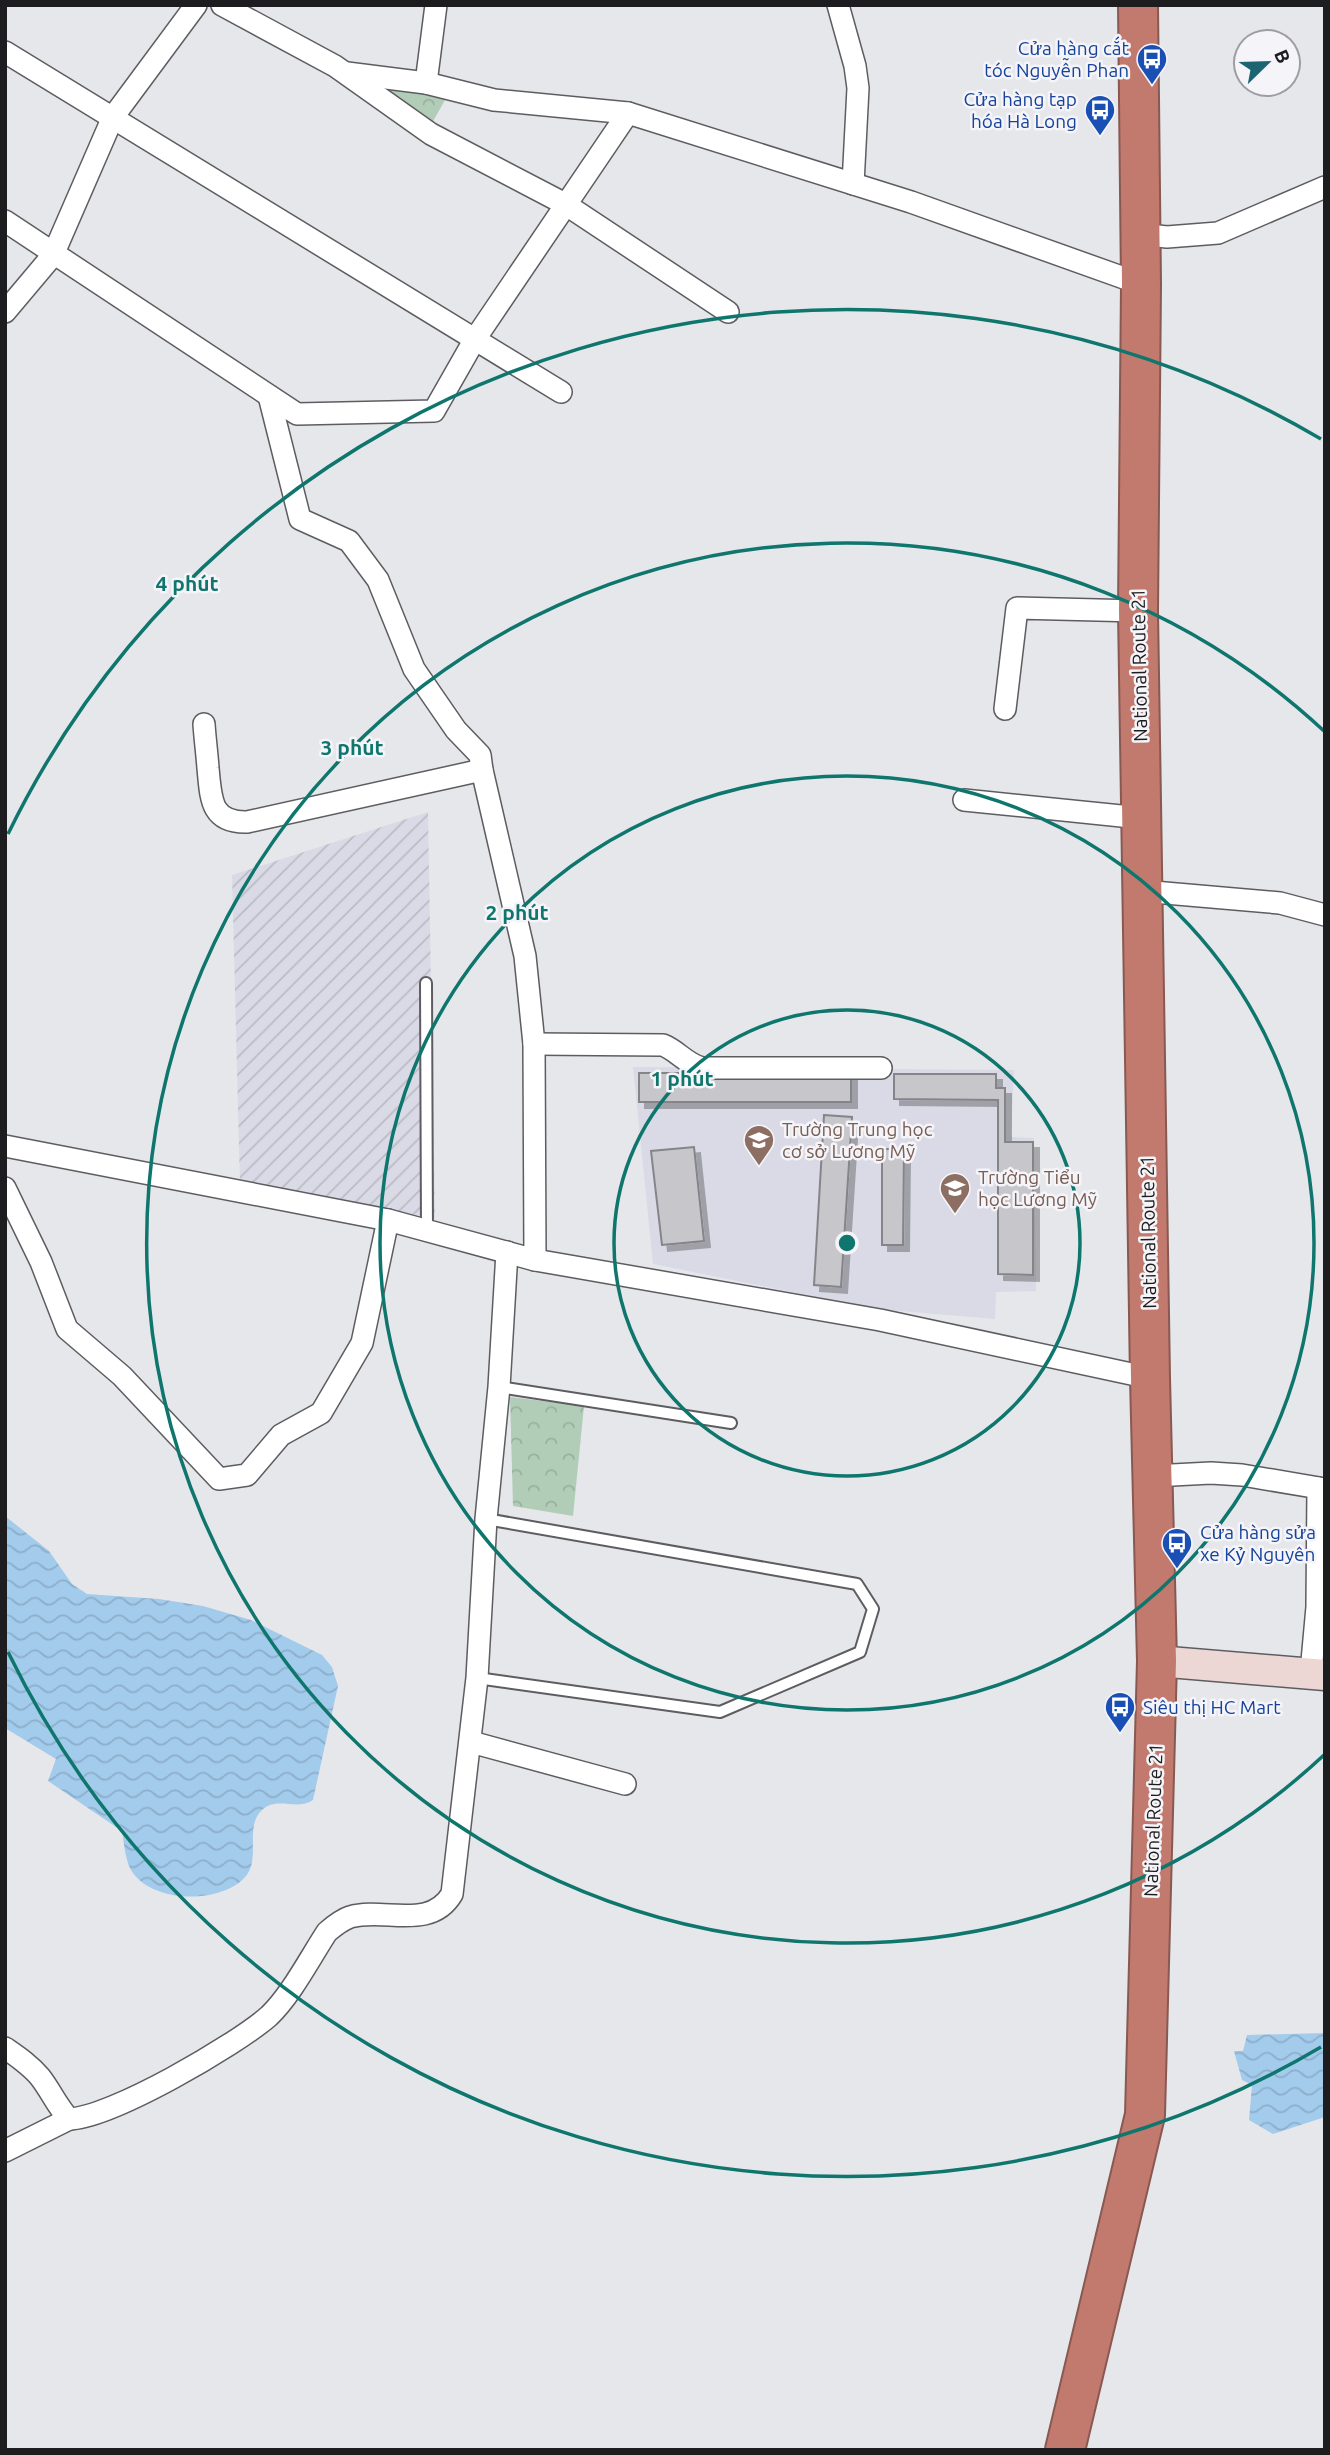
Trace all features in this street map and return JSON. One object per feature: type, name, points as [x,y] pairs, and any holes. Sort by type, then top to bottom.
[{"type":"highway","name":"National Route 21","points":[[1073,2448],[1145,2115],[1157,1661],[1138,611],[1141,284],[1138,5]]},
{"type":"street","points":[[5,312],[53,255],[113,117],[196,5]]},
{"type":"street","points":[[222,5],[259,15],[430,134],[565,204],[728,312]]},
{"type":"street","points":[[426,83],[436,5]]},
{"type":"street","points":[[838,5],[855,66],[858,88],[853,184]]},
{"type":"street","points":[[5,52],[561,393]]},
{"type":"street","points":[[347,74],[426,83],[494,100],[628,113],[853,184],[1141,284]]},
{"type":"street","points":[[5,221],[297,414],[434,411],[475,339],[628,113]]},
{"type":"street","points":[[1139,234],[1167,237],[1217,233],[1325,187]]},
{"type":"street","points":[[269,396],[300,519],[349,541],[378,580],[414,669],[456,730],[480,755],[525,956],[534,1044],[536,1260]]},
{"type":"street","points":[[1005,709],[1017,608],[1138,611]]},
{"type":"street","points":[[204,724],[212,801],[224,817],[234,822],[247,822],[482,770]]},
{"type":"street","points":[[964,800],[1141,818]]},
{"type":"street","points":[[1142,891],[1280,902],[1325,915]]},
{"type":"street","points":[[534,1044],[663,1045],[688,1063],[702,1068],[881,1068]]},
{"type":"street","points":[[5,1146],[388,1220],[536,1260],[880,1320],[1150,1378]]},
{"type":"street","points":[[5,1188],[41,1262],[67,1329],[122,1376],[219,1479],[247,1475],[281,1435],[321,1413],[362,1343],[388,1220]]},
{"type":"street","points":[[5,2151],[69,2119],[98,2113],[166,2081],[249,2031],[270,2014],[327,1932],[337,1923],[352,1916],[426,1915],[445,1905],[452,1894],[477,1678],[486,1519],[499,1387],[507,1252]]},
{"type":"street","points":[[1153,1476],[1211,1473],[1242,1475],[1321,1488],[1318,1673],[1157,1661]]},
{"type":"street","points":[[471,1742],[625,1784]]},
{"type":"street","points":[[5,2048],[23,2060],[40,2077],[69,2119]]},
{"type":"lane","points":[[426,982],[427,1232]]},
{"type":"lane","points":[[499,1387],[731,1423]]},
{"type":"lane","points":[[477,1678],[720,1712],[860,1652],[873,1609],[857,1584],[486,1519]]},
{"type":"shaded area","points":[[428,812],[435,1218],[240,1185],[232,875]]},
{"type":"shaded area","points":[[633,1067],[1014,1070],[1011,1137],[1034,1138],[1036,1291],[996,1292],[995,1319],[876,1309],[653,1264]]},
{"type":"green space","points":[[377,82],[445,100],[432,123],[380,92]]},
{"type":"green space","points":[[510,1397],[584,1406],[573,1516],[513,1506]]},
{"type":"water","points":[[5,1516],[49,1551],[72,1584],[87,1594],[159,1599],[203,1606],[251,1620],[322,1655],[332,1667],[338,1686],[313,1800],[300,1804],[274,1804],[262,1810],[254,1825],[250,1868],[246,1876],[235,1885],[203,1896],[168,1894],[152,1889],[139,1880],[130,1868],[122,1831],[48,1781],[56,1759],[5,1728]]},
{"type":"water","points":[[1325,2033],[1325,2117],[1273,2134],[1249,2120],[1252,2085],[1242,2080],[1234,2051],[1243,2051],[1247,2035]]},
{"type":"building","points":[[639,1073],[851,1073],[851,1102],[639,1102]]},
{"type":"building","points":[[894,1074],[996,1074],[996,1088],[1005,1088],[1005,1142],[1033,1142],[1033,1275],[998,1274],[998,1100],[894,1099]]},
{"type":"building","points":[[824,1115],[852,1117],[841,1287],[814,1285]]},
{"type":"building","points":[[694,1147],[704,1241],[662,1245],[651,1151]]},
{"type":"building","points":[[882,1149],[904,1149],[903,1245],[882,1245]]},
{"type":"place","name":"Cửa hàng cắt tóc Nguyễn Phan","points":[[1152,86]]},
{"type":"place","name":"Cửa hàng tạp hóa Hà Long","points":[[1100,137]]},
{"type":"place","name":"Trường Trung học cơ sở Lương Mỹ","points":[[759,1167]]},
{"type":"place","name":"Trường Tiểu học Lương Mỹ","points":[[955,1215]]},
{"type":"place","name":"Cửa hàng sửa xe Kỷ Nguyên","points":[[1177,1570]]},
{"type":"place","name":"Siêu thị HC Mart","points":[[1120,1734]]}]
